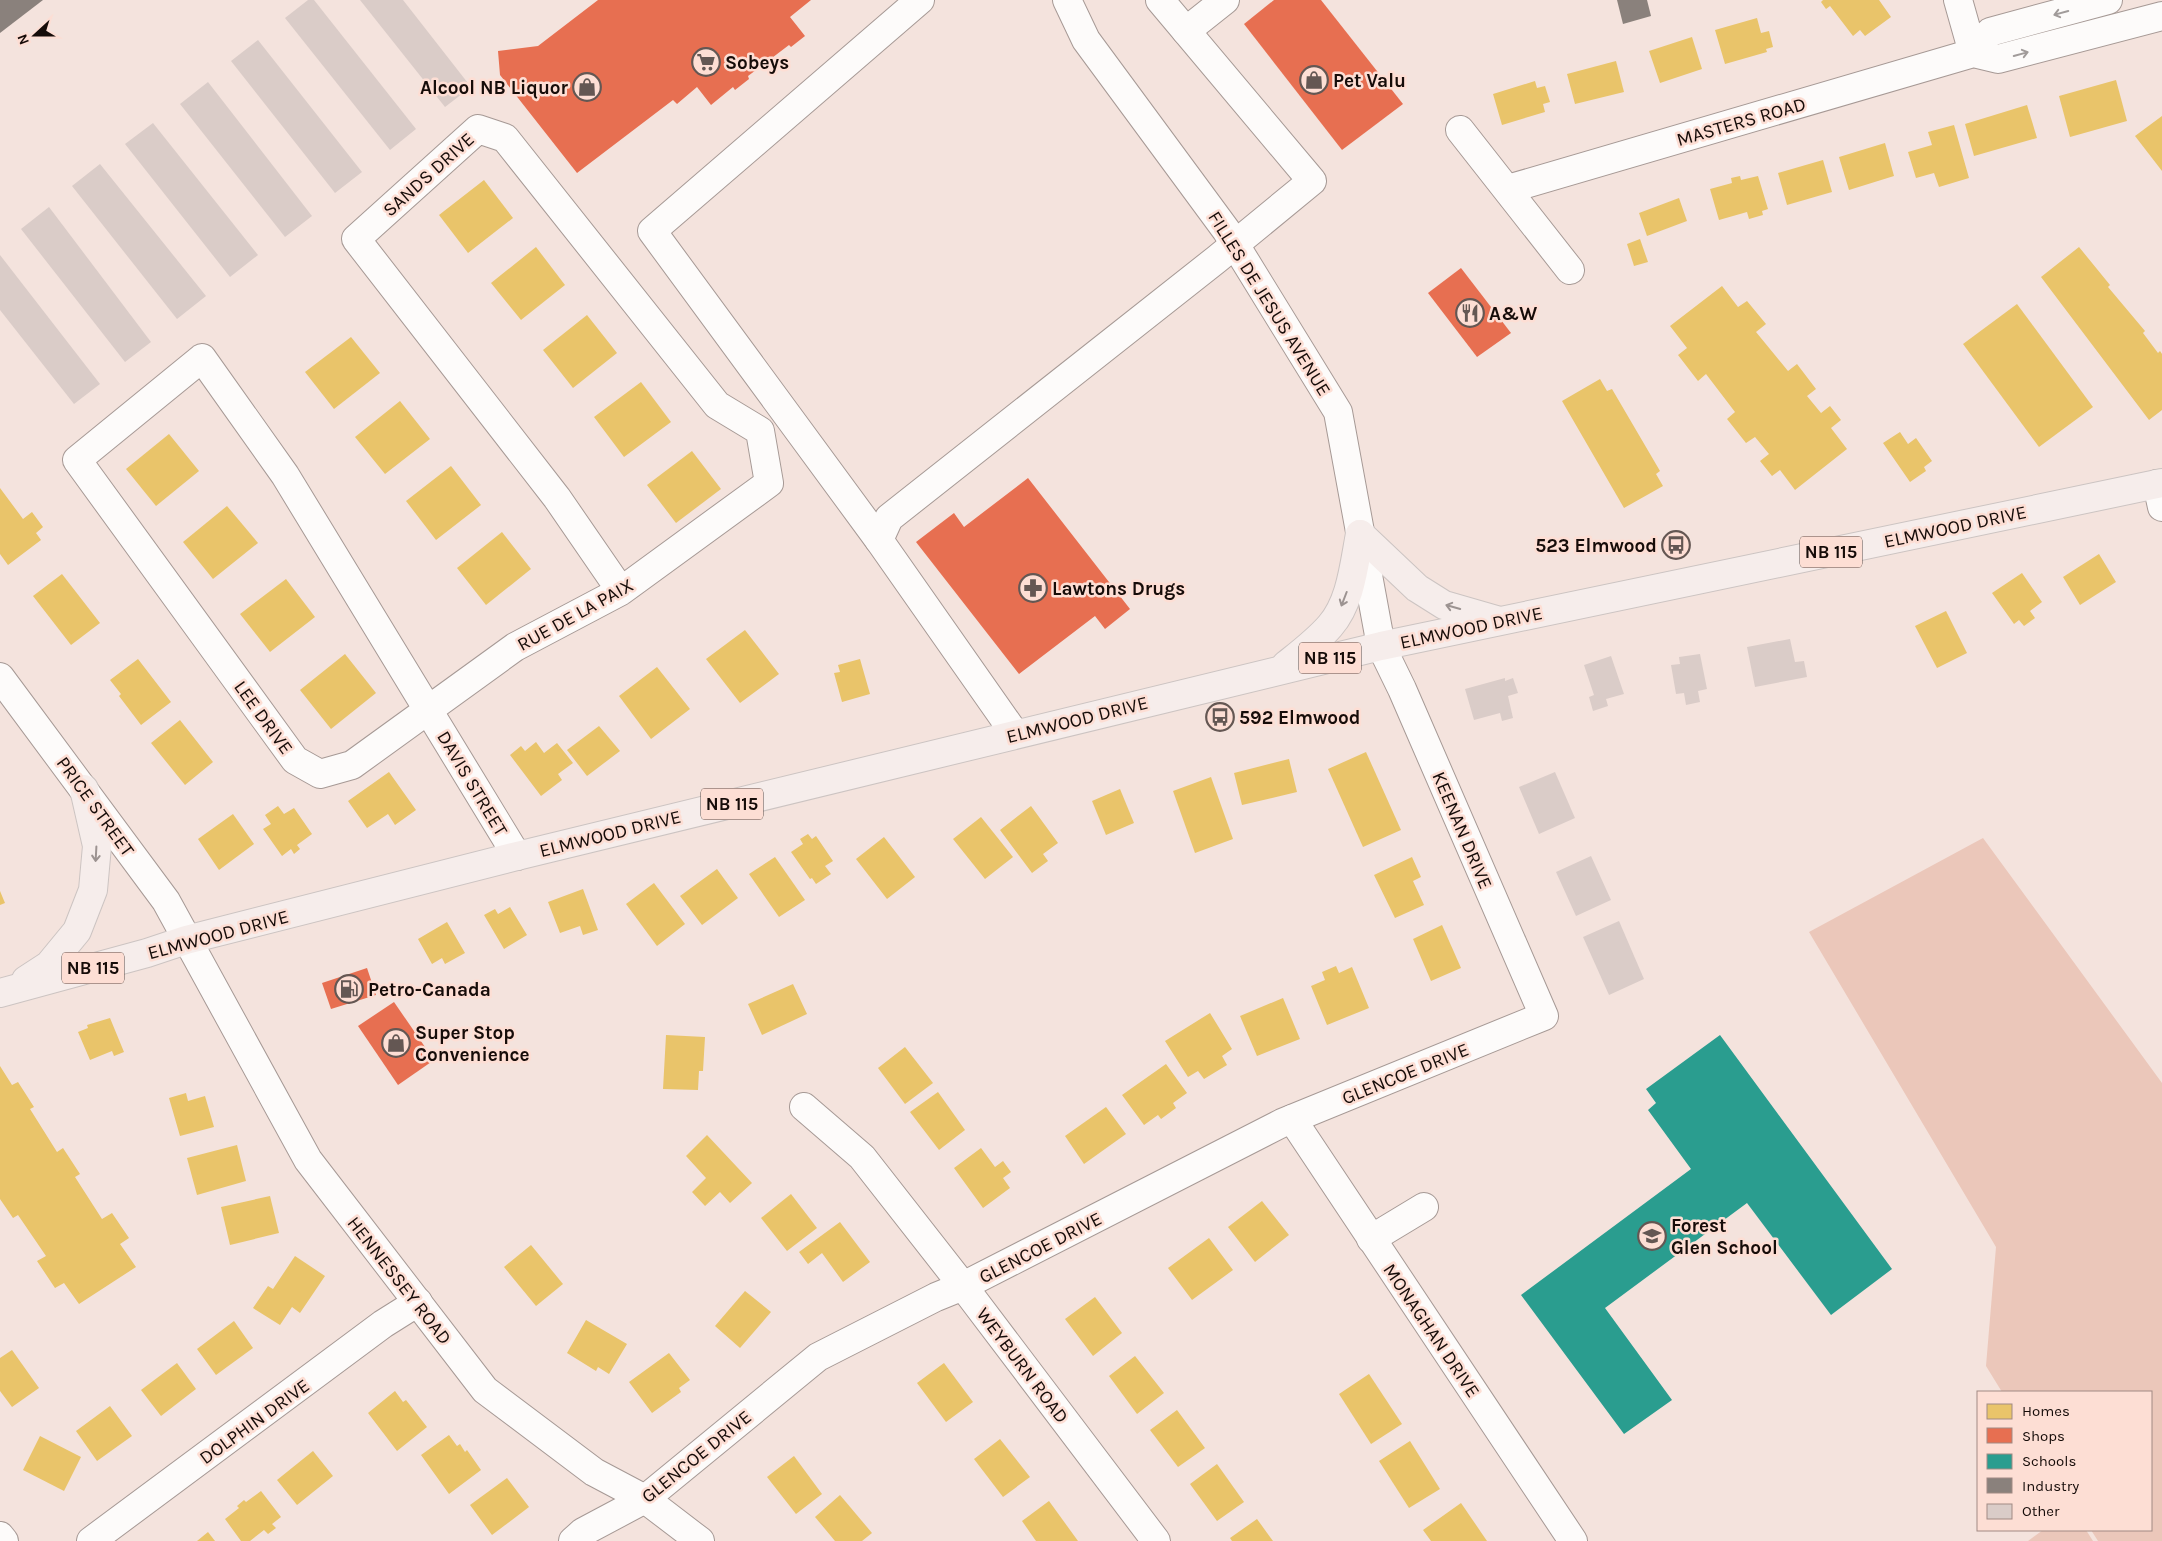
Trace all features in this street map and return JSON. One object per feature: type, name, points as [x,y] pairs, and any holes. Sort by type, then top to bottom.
[{"type":"main road","name":"ELMWOOD DRIVE","points":[[6,991],[147,953],[186,940],[517,856],[1381,646],[2160,491]]},
{"type":"main road","points":[[1360,534],[1417,588],[1444,605],[1500,621]]},
{"type":"main road","points":[[1278,670],[1313,643],[1331,625],[1345,600],[1360,534]]},
{"type":"main road","points":[[6,991],[49,965],[77,931],[93,890],[97,846],[84,789]]},
{"type":"street","points":[[920,0],[652,232],[879,540],[1016,734]]},
{"type":"street","name":"FILLES DE JESUS AVENUE","points":[[1066,0],[1086,40],[1226,230],[1338,412],[1381,646]]},
{"type":"street","points":[[879,540],[889,518],[1312,181],[1160,0]]},
{"type":"street","points":[[1186,31],[1225,0]]},
{"type":"street","points":[[1938,0],[1961,12],[1973,53]]},
{"type":"street","points":[[1973,53],[1990,32],[2108,0]]},
{"type":"street","points":[[2154,0],[2162,16]]},
{"type":"street","name":"MASTERS ROAD","points":[[1508,189],[1973,53],[1998,59],[2162,16]]},
{"type":"street","name":"SANDS DRIVE","points":[[621,591],[557,498],[356,239],[478,129],[505,138],[717,405],[760,431],[769,483]]},
{"type":"street","points":[[1460,130],[1570,270]]},
{"type":"street","name":"LEE DRIVE","points":[[202,358],[285,474],[429,710],[352,765],[320,774],[295,760],[77,460],[202,358]]},
{"type":"street","name":"RUE DE LA PAIX","points":[[429,710],[515,647],[621,591],[769,483]]},
{"type":"street","name":"KEENAN DRIVE","points":[[1381,646],[1402,689],[1544,1016]]},
{"type":"street","name":"PRICE STREET","points":[[0,676],[166,901],[186,940]]},
{"type":"street","name":"DAVIS STREET","points":[[429,710],[517,856]]},
{"type":"street","name":"HENNESSEY ROAD","points":[[186,940],[308,1160],[485,1390],[594,1472],[646,1499],[700,1541]]},
{"type":"street","name":"GLENCOE DRIVE","points":[[573,1541],[583,1532],[646,1499],[818,1357],[936,1297],[963,1286],[1292,1119],[1544,1016]]},
{"type":"street","name":"WEYBURN ROAD","points":[[804,1107],[862,1157],[963,1286],[1156,1541]]},
{"type":"street","name":"MONAGHAN DRIVE","points":[[1292,1119],[1573,1541]]},
{"type":"street","points":[[1371,1239],[1424,1207]]},
{"type":"street","name":"DOLPHIN DRIVE","points":[[91,1541],[383,1324],[418,1302]]},
{"type":"street","points":[[0,1536],[4,1541]]},
{"type":"shaded area","points":[[1983,838],[2162,1083],[2162,1541],[2098,1541],[2092,1531],[2152,1531],[2152,1391],[2001,1391],[1986,1366],[1996,1247],[1809,932]]},
{"type":"shaded area","points":[[2042,1531],[2087,1531],[2093,1541],[2028,1541]]},
{"type":"building: Homes","points":[[1823,0],[1879,0],[1891,17],[1865,36],[1860,30],[1853,36],[1830,6],[1826,9],[1821,2]]},
{"type":"building: Homes","points":[[1757,18],[1761,33],[1769,31],[1773,47],[1766,49],[1767,52],[1725,64],[1715,30]]},
{"type":"building: Homes","points":[[1692,37],[1702,69],[1660,83],[1649,51]]},
{"type":"building: Homes","points":[[1616,61],[1624,92],[1575,104],[1567,74]]},
{"type":"building: Homes","points":[[2116,80],[2127,121],[2070,137],[2059,96]]},
{"type":"building: Homes","points":[[1535,81],[1537,88],[1545,86],[1550,102],[1543,104],[1545,112],[1502,125],[1493,94]]},
{"type":"building: Homes","points":[[2027,105],[2037,138],[1974,156],[1965,124]]},
{"type":"building: Homes","points":[[2162,116],[2162,171],[2135,136]]},
{"type":"building: Homes","points":[[1954,125],[1969,178],[1939,187],[1934,173],[1916,178],[1908,152],[1932,145],[1928,132]]},
{"type":"building: Homes","points":[[1885,143],[1894,176],[1849,190],[1839,157]]},
{"type":"building: Homes","points":[[1823,160],[1832,192],[1787,205],[1778,173]]},
{"type":"building: Homes","points":[[1740,176],[1741,180],[1758,176],[1768,209],[1762,211],[1763,215],[1749,219],[1747,212],[1719,220],[1710,189],[1732,183],[1731,178]]},
{"type":"building: Homes","points":[[484,180],[513,218],[468,253],[439,215]]},
{"type":"building: Homes","points":[[1679,198],[1687,221],[1647,236],[1639,213]]},
{"type":"building: Homes","points":[[1640,239],[1648,262],[1634,266],[1627,244]]},
{"type":"building: Homes","points":[[536,247],[565,285],[521,320],[491,283]]},
{"type":"building: Homes","points":[[2079,247],[2110,285],[2108,287],[2145,331],[2143,333],[2158,353],[2160,351],[2162,354],[2162,410],[2149,420],[2041,277]]},
{"type":"building: Homes","points":[[1722,286],[1738,307],[1747,301],[1766,324],[1756,332],[1788,371],[1797,364],[1816,389],[1807,396],[1821,413],[1830,406],[1841,420],[1831,428],[1847,449],[1795,490],[1780,470],[1772,476],[1760,461],[1769,454],[1755,437],[1746,443],[1727,419],[1735,412],[1706,374],[1698,381],[1678,355],[1687,348],[1670,326]]},
{"type":"building: Homes","points":[[2017,304],[2093,407],[2039,447],[1963,344]]},
{"type":"building: Homes","points":[[587,315],[617,353],[573,388],[543,350]]},
{"type":"building: Homes","points":[[351,337],[380,373],[334,409],[305,372]]},
{"type":"building: Homes","points":[[1600,379],[1607,391],[1612,389],[1660,471],[1656,474],[1663,486],[1624,508],[1562,401]]},
{"type":"building: Homes","points":[[641,382],[671,422],[624,457],[594,417]]},
{"type":"building: Homes","points":[[400,401],[430,439],[385,474],[355,437]]},
{"type":"building: Homes","points":[[1900,432],[1908,444],[1916,438],[1932,461],[1924,467],[1926,471],[1910,482],[1883,443]]},
{"type":"building: Homes","points":[[169,434],[199,471],[156,506],[126,469]]},
{"type":"building: Homes","points":[[692,451],[721,489],[676,523],[647,485]]},
{"type":"building: Homes","points":[[451,466],[481,505],[436,540],[406,501]]},
{"type":"building: Homes","points":[[0,488],[23,519],[32,512],[43,527],[36,533],[41,540],[8,565],[0,554]]},
{"type":"building: Homes","points":[[227,506],[258,543],[213,579],[183,542]]},
{"type":"building: Homes","points":[[502,532],[531,569],[486,605],[457,568]]},
{"type":"building: Homes","points":[[2099,554],[2116,582],[2080,605],[2063,577]]},
{"type":"building: Homes","points":[[2022,573],[2042,602],[2030,611],[2035,618],[2024,626],[2019,620],[2014,624],[1992,593]]},
{"type":"building: Homes","points":[[62,574],[100,623],[71,645],[33,596]]},
{"type":"building: Homes","points":[[286,579],[315,617],[270,652],[240,614]]},
{"type":"building: Homes","points":[[1946,611],[1967,653],[1937,668],[1915,626]]},
{"type":"building: Homes","points":[[745,630],[779,674],[740,703],[706,659]]},
{"type":"building: Homes","points":[[345,654],[376,693],[331,729],[300,690]]},
{"type":"building: Homes","points":[[138,659],[171,702],[141,725],[119,696],[121,694],[110,680]]},
{"type":"building: Homes","points":[[860,659],[870,694],[842,702],[834,673],[840,672],[838,665]]},
{"type":"building: Homes","points":[[657,667],[690,709],[651,739],[619,696]]},
{"type":"building: Homes","points":[[180,720],[213,762],[185,785],[151,743]]},
{"type":"building: Homes","points":[[599,726],[620,751],[587,776],[567,750]]},
{"type":"building: Homes","points":[[536,742],[544,753],[557,743],[573,763],[558,774],[562,780],[541,796],[510,755],[521,746],[525,751]]},
{"type":"building: Homes","points":[[1366,752],[1401,830],[1363,847],[1328,769]]},
{"type":"building: Homes","points":[[1289,759],[1297,792],[1242,805],[1234,773]]},
{"type":"building: Homes","points":[[389,772],[416,810],[395,825],[388,814],[367,828],[348,801]]},
{"type":"building: Homes","points":[[1211,777],[1233,839],[1195,853],[1173,791]]},
{"type":"building: Homes","points":[[1120,789],[1134,823],[1106,835],[1092,801]]},
{"type":"building: Homes","points":[[278,806],[284,814],[294,808],[312,834],[297,845],[300,849],[294,854],[291,849],[282,856],[263,829],[271,824],[265,815]]},
{"type":"building: Homes","points":[[1031,806],[1058,843],[1043,854],[1048,861],[1032,873],[1000,830]]},
{"type":"building: Homes","points":[[233,814],[254,844],[219,870],[198,839]]},
{"type":"building: Homes","points":[[981,817],[1013,857],[985,879],[953,839]]},
{"type":"building: Homes","points":[[808,834],[812,839],[816,836],[833,861],[825,866],[831,874],[816,884],[812,878],[810,879],[791,852],[803,844],[800,839]]},
{"type":"building: Homes","points":[[884,837],[915,877],[887,899],[856,859]]},
{"type":"building: Homes","points":[[775,857],[805,900],[779,917],[749,874]]},
{"type":"building: Homes","points":[[1412,857],[1421,877],[1413,881],[1424,905],[1395,918],[1374,875]]},
{"type":"building: Homes","points":[[717,869],[738,898],[702,925],[680,896]]},
{"type":"building: Homes","points":[[654,883],[685,924],[657,946],[626,904]]},
{"type":"building: Homes","points":[[583,889],[598,930],[583,935],[580,926],[560,933],[548,902]]},
{"type":"building: Homes","points":[[0,891],[5,903],[0,905]]},
{"type":"building: Homes","points":[[510,907],[527,935],[504,949],[484,915],[495,909],[498,914]]},
{"type":"building: Homes","points":[[447,922],[465,953],[445,964],[442,958],[432,964],[418,939]]},
{"type":"building: Homes","points":[[1442,925],[1461,968],[1431,981],[1413,939]]},
{"type":"building: Homes","points":[[1336,966],[1339,973],[1352,967],[1369,1008],[1327,1025],[1311,986],[1325,980],[1322,972]]},
{"type":"building: Homes","points":[[793,984],[807,1014],[762,1035],[748,1004]]},
{"type":"building: Homes","points":[[1283,998],[1300,1039],[1257,1056],[1240,1016]]},
{"type":"building: Homes","points":[[1210,1013],[1232,1049],[1222,1056],[1227,1065],[1204,1079],[1198,1071],[1188,1077],[1165,1041]]},
{"type":"building: Homes","points":[[110,1018],[124,1052],[114,1056],[112,1051],[90,1060],[78,1032],[88,1028],[87,1025]]},
{"type":"building: Homes","points":[[666,1035],[705,1037],[703,1071],[699,1071],[698,1090],[663,1089]]},
{"type":"building: Homes","points":[[905,1047],[933,1083],[905,1104],[878,1068]]},
{"type":"building: Homes","points":[[1166,1064],[1187,1093],[1173,1103],[1176,1108],[1161,1119],[1158,1115],[1144,1125],[1122,1095]]},
{"type":"building: Homes","points":[[0,1066],[12,1085],[18,1082],[34,1107],[30,1109],[57,1152],[63,1148],[80,1174],[75,1177],[102,1219],[112,1213],[129,1238],[120,1244],[136,1267],[79,1304],[64,1283],[55,1288],[37,1261],[46,1256],[18,1215],[13,1218],[0,1199]]},
{"type":"building: Homes","points":[[938,1092],[965,1130],[939,1150],[910,1112]]},
{"type":"building: Homes","points":[[186,1093],[188,1101],[205,1096],[214,1127],[180,1136],[169,1098]]},
{"type":"building: Homes","points":[[1106,1107],[1126,1134],[1084,1164],[1065,1136]]},
{"type":"building: Homes","points":[[707,1135],[752,1183],[730,1203],[720,1192],[705,1206],[692,1192],[706,1178],[686,1156]]},
{"type":"building: Homes","points":[[237,1145],[246,1181],[197,1195],[187,1158]]},
{"type":"building: Homes","points":[[981,1148],[995,1167],[1003,1161],[1011,1172],[1003,1178],[1010,1188],[983,1208],[954,1168]]},
{"type":"building: Homes","points":[[791,1194],[817,1228],[787,1251],[761,1218]]},
{"type":"building: Homes","points":[[270,1196],[279,1233],[230,1245],[221,1207]]},
{"type":"building: Homes","points":[[1262,1201],[1289,1235],[1255,1262],[1228,1227]]},
{"type":"building: Homes","points":[[840,1222],[870,1262],[843,1282],[822,1253],[808,1264],[799,1252]]},
{"type":"building: Homes","points":[[1209,1238],[1233,1270],[1192,1300],[1168,1268]]},
{"type":"building: Homes","points":[[531,1245],[563,1284],[536,1306],[504,1267]]},
{"type":"building: Homes","points":[[295,1256],[325,1276],[300,1313],[292,1307],[280,1325],[253,1308],[268,1286],[273,1289]]},
{"type":"building: Homes","points":[[745,1291],[771,1312],[740,1348],[715,1326]]},
{"type":"building: Homes","points":[[1095,1297],[1122,1333],[1093,1356],[1065,1319]]},
{"type":"building: Homes","points":[[586,1320],[627,1344],[609,1374],[598,1367],[596,1371],[567,1353]]},
{"type":"building: Homes","points":[[234,1321],[253,1348],[216,1375],[197,1349]]},
{"type":"building: Homes","points":[[12,1350],[39,1388],[12,1407],[0,1391],[0,1358]]},
{"type":"building: Homes","points":[[669,1353],[690,1380],[679,1388],[681,1392],[652,1413],[629,1382]]},
{"type":"building: Homes","points":[[1135,1356],[1164,1393],[1137,1414],[1109,1376]]},
{"type":"building: Homes","points":[[177,1363],[196,1389],[161,1416],[141,1390]]},
{"type":"building: Homes","points":[[944,1363],[973,1402],[946,1422],[917,1383]]},
{"type":"building: Homes","points":[[1369,1374],[1402,1424],[1371,1444],[1339,1394]]},
{"type":"building: Homes","points":[[395,1391],[403,1402],[406,1400],[427,1427],[397,1451],[368,1413]]},
{"type":"building: Homes","points":[[110,1406],[132,1436],[97,1461],[76,1431]]},
{"type":"building: Homes","points":[[1177,1410],[1205,1448],[1178,1467],[1150,1430]]},
{"type":"building: Homes","points":[[449,1435],[457,1446],[460,1444],[465,1452],[467,1450],[481,1470],[449,1494],[421,1455]]},
{"type":"building: Homes","points":[[40,1436],[81,1457],[64,1491],[23,1470]]},
{"type":"building: Homes","points":[[1000,1439],[1030,1477],[1003,1497],[974,1459]]},
{"type":"building: Homes","points":[[1410,1441],[1440,1489],[1409,1508],[1379,1461]]},
{"type":"building: Homes","points":[[313,1451],[333,1476],[297,1505],[277,1480]]},
{"type":"building: Homes","points":[[794,1456],[822,1494],[796,1514],[767,1477]]},
{"type":"building: Homes","points":[[1217,1464],[1244,1502],[1217,1521],[1190,1484]]},
{"type":"building: Homes","points":[[507,1478],[529,1507],[492,1535],[470,1505]]},
{"type":"building: Homes","points":[[261,1491],[281,1517],[272,1524],[276,1528],[268,1534],[264,1530],[250,1541],[241,1541],[225,1519],[239,1508],[237,1506],[244,1500],[246,1502]]},
{"type":"building: Homes","points":[[840,1495],[872,1533],[862,1541],[835,1541],[815,1517]]},
{"type":"building: Homes","points":[[1049,1501],[1078,1541],[1036,1541],[1022,1521]]},
{"type":"building: Homes","points":[[1461,1503],[1487,1541],[1431,1541],[1423,1530]]},
{"type":"building: Homes","points":[[1257,1519],[1273,1541],[1232,1541],[1230,1538]]},
{"type":"building: Homes","points":[[208,1532],[215,1541],[197,1541]]},
{"type":"building: Shops","points":[[598,0],[811,0],[790,17],[805,36],[791,47],[789,45],[748,76],[749,79],[735,90],[733,87],[711,105],[697,87],[677,104],[673,100],[577,173],[500,75],[498,51],[538,46]]},
{"type":"building: Shops","points":[[1274,0],[1321,0],[1403,104],[1342,150],[1244,24]]},
{"type":"building: Shops","name":"A&W","points":[[1461,268],[1511,333],[1477,357],[1428,293]]},
{"type":"building: Shops","name":"Lawtons Drugs","points":[[1028,478],[1130,609],[1105,629],[1095,616],[1019,674],[916,542],[954,513],[964,527]]},
{"type":"building: Shops","name":"Petro-Canada","points":[[367,968],[376,995],[331,1009],[322,983]]},
{"type":"building: Shops","name":"Super Stop Convenience","points":[[394,1002],[434,1060],[398,1085],[358,1026]]},
{"type":"building: Schools","name":"Forest Glen School","points":[[1720,1035],[1892,1269],[1831,1315],[1747,1203],[1605,1308],[1672,1400],[1624,1434],[1521,1295],[1691,1169],[1648,1110],[1656,1103],[1646,1089]]},
{"type":"building: Industry","points":[[0,0],[43,0],[0,33]]},
{"type":"building: Industry","points":[[1617,0],[1647,0],[1651,16],[1623,24]]},
{"type":"building: Other","points":[[308,0],[314,0],[416,129],[390,150],[285,18]]},
{"type":"building: Other","points":[[360,0],[403,0],[471,87],[445,107]]},
{"type":"building: Other","points":[[258,40],[362,172],[335,193],[231,61]]},
{"type":"building: Other","points":[[208,82],[312,216],[285,237],[180,104]]},
{"type":"building: Other","points":[[153,123],[258,255],[230,277],[125,144]]},
{"type":"building: Other","points":[[100,164],[206,296],[177,319],[72,186]]},
{"type":"building: Other","points":[[49,207],[151,342],[125,362],[21,229]]},
{"type":"building: Other","points":[[0,255],[100,384],[74,404],[0,310]]},
{"type":"building: Other","points":[[1790,639],[1795,662],[1804,661],[1807,677],[1755,687],[1747,647]]},
{"type":"building: Other","points":[[1700,654],[1707,689],[1698,691],[1700,702],[1686,705],[1684,693],[1676,694],[1671,665],[1680,664],[1679,657]]},
{"type":"building: Other","points":[[1611,656],[1624,694],[1606,699],[1608,706],[1593,711],[1589,697],[1594,695],[1584,665]]},
{"type":"building: Other","points":[[1505,678],[1505,681],[1513,678],[1518,693],[1508,696],[1513,718],[1502,721],[1500,713],[1474,720],[1465,689]]},
{"type":"building: Other","points":[[1555,772],[1575,818],[1539,834],[1519,787]]},
{"type":"building: Other","points":[[1591,856],[1611,900],[1576,916],[1556,872]]},
{"type":"building: Other","points":[[1619,921],[1644,979],[1609,995],[1583,937]]},
{"type":"place","name":"Sobeys","points":[[706,62]]},
{"type":"place","name":"Pet Valu","points":[[1314,80]]},
{"type":"place","name":"Alcool NB Liquor","points":[[587,87]]},
{"type":"place","name":"A&W","points":[[1470,313]]},
{"type":"place","name":"523 Elmwood","points":[[1676,545]]},
{"type":"place","name":"Lawtons Drugs","points":[[1033,588]]},
{"type":"place","name":"592 Elmwood","points":[[1220,717]]},
{"type":"place","name":"Petro-Canada","points":[[349,989]]},
{"type":"place","name":"Super Stop Convenience","points":[[396,1043]]},
{"type":"place","name":"Forest Glen School","points":[[1652,1236]]}]
